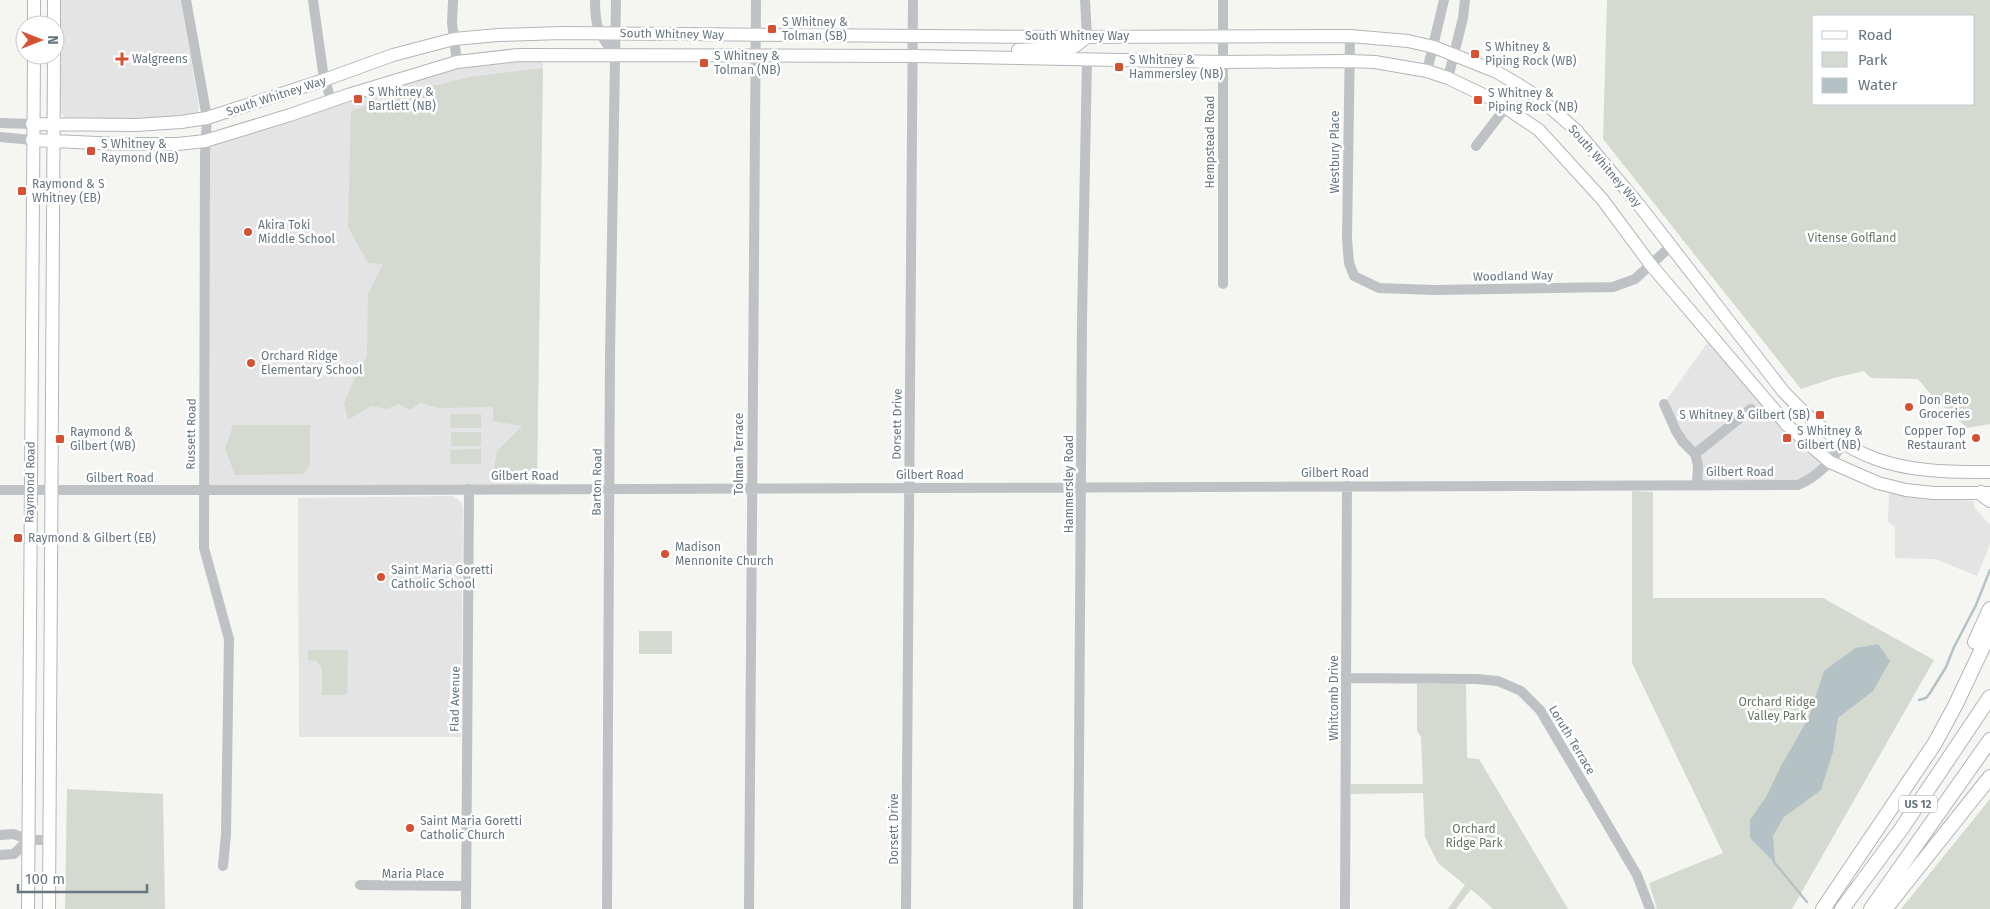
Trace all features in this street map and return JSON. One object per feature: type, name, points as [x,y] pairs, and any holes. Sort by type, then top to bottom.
[{"type":"highway","points":[[1855,862],[1874,820],[1925,742],[1949,700],[1990,609]]},
{"type":"highway","points":[[1823,909],[1935,743],[1956,704],[1990,632]]},
{"type":"highway","name":"US 12","points":[[1842,909],[1902,828],[1990,697]]},
{"type":"highway","name":"US 12","points":[[1871,909],[1990,740]]},
{"type":"highway","points":[[1885,909],[1990,777]]},
{"type":"main road","points":[[34,0],[34,15]]},
{"type":"main road","points":[[54,0],[54,15]]},
{"type":"main road","name":"South Whitney Way","points":[[32,124],[136,125],[207,118],[324,80],[393,55],[454,39],[528,33],[1087,37],[1350,36],[1408,40],[1454,54],[1497,72],[1538,97],[1576,130],[1639,205],[1783,391],[1802,412],[1843,444],[1864,455],[1889,464],[1918,470],[1990,472]]},
{"type":"main road","points":[[964,57],[989,51],[1069,48],[1087,37]]},
{"type":"main road","name":"South Whitney Way","points":[[32,140],[178,144],[205,141],[290,116],[330,100],[457,62],[518,55],[913,56],[1223,62],[1349,61],[1375,62],[1427,71],[1448,78],[1506,107],[1539,130],[1602,199],[1652,265],[1788,426],[1830,462],[1878,483],[1906,490],[1987,495]]},
{"type":"main road","name":"Raymond Road","points":[[28,909],[34,65]]},
{"type":"main road","name":"Raymond Road","points":[[49,909],[54,65]]},
{"type":"street","name":"Russett Road","points":[[186,0],[207,118],[205,141],[202,491],[204,548],[229,639],[226,834],[223,866]]},
{"type":"street","points":[[313,0],[324,80],[330,100]]},
{"type":"street","points":[[453,0],[454,39],[457,62]]},
{"type":"street","points":[[595,0],[595,21],[600,34],[614,55]]},
{"type":"street","name":"Barton Road","points":[[607,909],[609,488],[616,0]]},
{"type":"street","name":"Tolman Terrace","points":[[749,909],[756,0]]},
{"type":"street","name":"Dorsett Drive","points":[[906,909],[913,0]]},
{"type":"street","points":[[1085,0],[1087,37]]},
{"type":"street","name":"Hempstead Road","points":[[1223,0],[1223,284]]},
{"type":"street","points":[[1427,71],[1444,0]]},
{"type":"street","points":[[1448,78],[1464,18],[1465,0]]},
{"type":"street","name":"Westbury Place","points":[[1350,36],[1347,239],[1351,268]]},
{"type":"street","name":"Hammersley Road","points":[[1078,909],[1084,152],[1087,60]]},
{"type":"street","points":[[1476,146],[1506,107]]},
{"type":"street","name":"South Whitney Way","points":[[0,123],[32,124]]},
{"type":"street","name":"South Whitney Way","points":[[0,137],[32,140]]},
{"type":"street","name":"Woodland Way","points":[[1351,268],[1354,276],[1379,288],[1434,290],[1613,287],[1635,279],[1671,246]]},
{"type":"street","points":[[1664,404],[1676,431],[1683,442],[1695,454],[1697,459],[1697,484]]},
{"type":"street","name":"Gilbert Road","points":[[1695,454],[1751,410]]},
{"type":"street","name":"Gilbert Road","points":[[0,490],[202,491],[1798,485],[1812,479],[1830,462],[1843,444]]},
{"type":"street","name":"Whitcomb Drive","points":[[1345,909],[1347,486]]},
{"type":"street","name":"Flad Avenue","points":[[466,909],[469,489]]},
{"type":"street","name":"Loruth Terrace","points":[[1347,678],[1476,679],[1498,682],[1521,691],[1540,710],[1570,760],[1637,875],[1650,909]]},
{"type":"street","points":[[0,835],[14,834],[28,840],[49,840]]},
{"type":"street","points":[[0,855],[14,854],[28,840]]},
{"type":"street","name":"Maria Place","points":[[360,885],[466,886]]},
{"type":"shaded area","points":[[61,0],[181,0],[199,109],[196,115],[174,118],[70,119],[64,117],[60,110],[60,65],[65,65],[65,15],[61,15]]},
{"type":"shaded area","points":[[543,55],[537,489],[203,491],[205,141],[457,62]]},
{"type":"shaded area","points":[[1712,336],[1830,462],[1798,485],[1697,484],[1698,465],[1664,404]]},
{"type":"shaded area","points":[[1889,491],[1924,498],[1974,501],[1974,507],[1990,525],[1990,545],[1977,576],[1935,559],[1895,558],[1895,526],[1888,522]]},
{"type":"shaded area","name":"Saint Maria Goretti Catholic School","points":[[453,496],[461,502],[463,507],[461,737],[299,737],[298,498]]},
{"type":"green space","name":"Vitense Golfland","points":[[1607,0],[1990,0],[1990,424],[1967,428],[1933,397],[1918,379],[1871,378],[1864,371],[1834,378],[1801,389],[1603,139]]},
{"type":"green space","points":[[543,68],[537,473],[499,473],[494,469],[497,451],[522,426],[493,421],[493,407],[439,408],[420,403],[410,410],[398,404],[387,409],[371,406],[348,420],[344,403],[356,375],[367,356],[368,294],[383,264],[368,263],[348,227],[351,111],[420,89],[470,77]]},
{"type":"green space","points":[[450,414],[481,414],[481,428],[451,428]]},
{"type":"green space","points":[[233,425],[310,425],[310,465],[303,474],[235,475],[225,449]]},
{"type":"green space","points":[[451,432],[481,432],[481,446],[451,446]]},
{"type":"green space","points":[[481,449],[481,464],[451,464],[450,450]]},
{"type":"green space","name":"Orchard Ridge Valley Park","points":[[1632,491],[1653,492],[1653,598],[1823,598],[1934,660],[1792,909],[1657,909],[1649,883],[1723,853],[1632,663]]},
{"type":"green space","points":[[639,631],[672,631],[672,654],[639,654]]},
{"type":"green space","points":[[308,650],[348,650],[347,695],[322,695],[322,668],[316,661],[308,660]]},
{"type":"green space","name":"Orchard Ridge Park","points":[[1417,684],[1466,684],[1467,758],[1479,759],[1568,909],[1493,909],[1471,889],[1456,909],[1448,909],[1465,885],[1438,863],[1425,837],[1423,793],[1351,794],[1351,784],[1423,784],[1421,737],[1417,731]]},
{"type":"green space","points":[[67,789],[163,794],[165,909],[65,909]]},
{"type":"green space","points":[[1990,799],[1990,909],[1901,909]]},
{"type":"water","points":[[1878,644],[1890,661],[1873,691],[1838,718],[1833,752],[1821,790],[1784,817],[1773,836],[1775,863],[1750,838],[1750,820],[1766,797],[1809,717],[1824,671],[1855,648]]},
{"type":"waterway","points":[[1919,700],[1926,698],[1946,667],[1954,647],[1976,605],[1990,570]]},
{"type":"waterway","points":[[1774,862],[1807,902]]},
{"type":"place","name":"S Whitney & Tolman (SB)","points":[[772,29]]},
{"type":"place","name":"S Whitney & Piping Rock (WB)","points":[[1475,54]]},
{"type":"place","name":"Walgreens","points":[[122,59]]},
{"type":"place","name":"S Whitney & Tolman (NB)","points":[[704,63]]},
{"type":"place","name":"S Whitney & Hammersley (NB)","points":[[1119,67]]},
{"type":"place","name":"S Whitney & Bartlett (NB)","points":[[358,99]]},
{"type":"place","name":"S Whitney & Piping Rock (NB)","points":[[1478,100]]},
{"type":"place","name":"S Whitney & Raymond (NB)","points":[[91,151]]},
{"type":"place","name":"Raymond & S Whitney (EB)","points":[[22,191]]},
{"type":"place","name":"Akira Toki Middle School","points":[[248,232]]},
{"type":"place","name":"Orchard Ridge Elementary School","points":[[251,363]]},
{"type":"place","name":"Don Beto Groceries","points":[[1909,407]]},
{"type":"place","name":"S Whitney & Gilbert (SB)","points":[[1820,415]]},
{"type":"place","name":"S Whitney & Gilbert (NB)","points":[[1787,438]]},
{"type":"place","name":"Copper Top Restaurant","points":[[1976,438]]},
{"type":"place","name":"Raymond & Gilbert (WB)","points":[[60,439]]},
{"type":"place","name":"Raymond & Gilbert (EB)","points":[[18,538]]},
{"type":"place","name":"Madison Mennonite Church","points":[[665,554]]},
{"type":"place","name":"Saint Maria Goretti Catholic School","points":[[381,577]]},
{"type":"place","name":"Saint Maria Goretti Catholic Church","points":[[410,828]]}]
